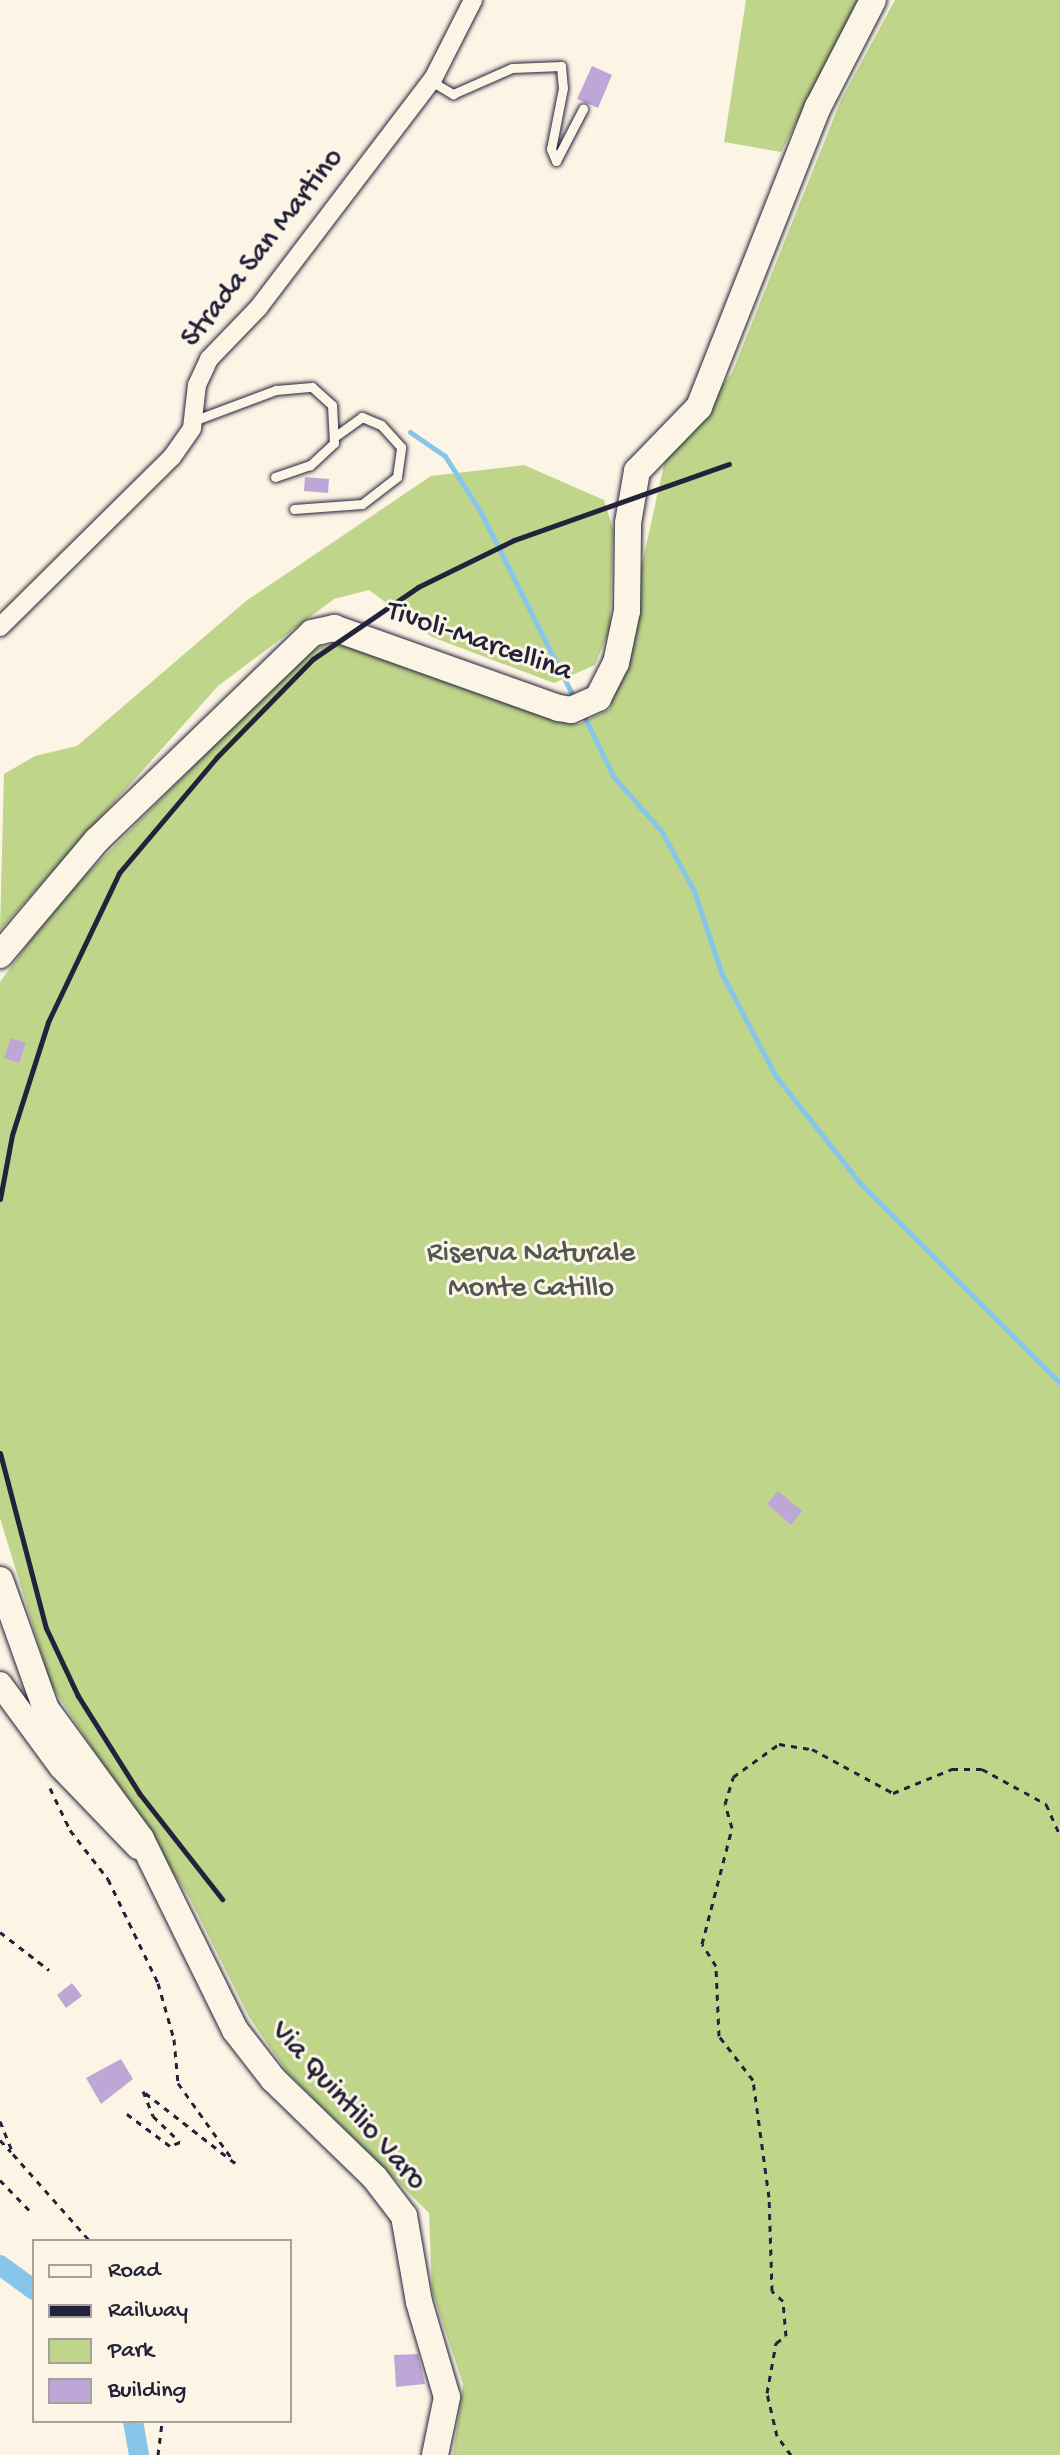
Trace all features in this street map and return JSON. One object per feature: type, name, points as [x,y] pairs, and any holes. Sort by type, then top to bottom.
[{"type":"main road","name":"Tivoli-Marcellina","points":[[0,955],[96,841],[312,633],[334,628],[559,708],[571,710],[598,698],[616,663],[627,611],[628,523],[637,471],[699,407],[818,107],[873,0]]},
{"type":"main road","points":[[0,1580],[52,1720],[154,1863]]},
{"type":"main road","name":"Via Quintilio Varo","points":[[154,1863],[244,2041],[404,2216],[419,2302],[446,2386],[435,2455]]},
{"type":"street","name":"Strada San Martino","points":[[0,627],[172,457],[193,421],[197,385],[209,359],[259,307],[431,81],[473,0]]},
{"type":"street","points":[[0,1684],[75,1784],[154,1863]]},
{"type":"lane","points":[[431,81],[453,94],[512,68],[561,66],[563,88],[551,149],[556,161],[583,109]]},
{"type":"lane","points":[[193,421],[276,390],[312,387],[332,405],[337,435]]},
{"type":"lane","points":[[275,477],[310,465],[337,435],[362,417],[381,425],[401,447],[397,477],[362,504],[294,509]]},
{"type":"path","points":[[791,2455],[777,2436],[767,2393],[776,2343],[786,2336],[783,2301],[772,2291],[769,2197],[753,2080],[719,2036],[716,1966],[702,1944],[732,1828],[725,1804],[733,1777],[779,1744],[812,1749],[893,1793],[952,1769],[982,1769],[1046,1804],[1060,1836]]},
{"type":"path","points":[[45,1778],[70,1830],[108,1879],[158,1983],[174,2039],[178,2083],[235,2163],[143,2091],[153,2116],[180,2142],[170,2146],[127,2114]]},
{"type":"path","points":[[0,1932],[49,1970]]},
{"type":"path","points":[[0,2121],[13,2154]]},
{"type":"path","points":[[0,2140],[88,2239]]},
{"type":"path","points":[[0,2180],[33,2214]]},
{"type":"path","points":[[158,2455],[162,2423]]},
{"type":"green space","points":[[746,0],[859,0],[781,152],[724,142]]},
{"type":"green space","name":"Riserva Naturale Monte Catillo","points":[[895,0],[1060,0],[1060,2455],[453,2455],[463,2384],[432,2291],[429,2213],[287,2072],[249,2017],[189,1897],[51,1685],[0,1518],[0,982],[57,904],[308,651],[336,643],[476,687],[559,722],[579,724],[610,709],[665,460],[732,373],[841,100]]},
{"type":"green space","points":[[524,465],[604,500],[613,529],[610,628],[595,665],[554,683],[432,637],[369,590],[334,599],[218,686],[0,930],[4,774],[35,756],[77,746],[246,601],[431,476]]},
{"type":"building","points":[[592,66],[612,75],[598,108],[577,99]]},
{"type":"building","points":[[305,477],[329,479],[328,493],[304,491]]},
{"type":"building","points":[[11,1038],[26,1043],[19,1063],[4,1058]]},
{"type":"building","points":[[778,1491],[802,1511],[791,1525],[767,1504]]},
{"type":"building","points":[[72,1983],[82,1996],[66,2008],[57,1995]]},
{"type":"building","points":[[121,2059],[133,2079],[101,2104],[86,2078]]},
{"type":"building","points":[[418,2354],[425,2384],[396,2387],[394,2355]]},
{"type":"waterway","points":[[410,432],[445,456],[480,511],[571,692]]},
{"type":"waterway","points":[[584,716],[613,776],[662,832],[694,891],[722,974],[775,1075],[860,1183],[1060,1383]]},
{"type":"waterway","points":[[0,2265],[32,2289]]},
{"type":"waterway","points":[[133,2423],[139,2455]]},
{"type":"railway","points":[[0,1199],[12,1135],[48,1022],[119,873],[217,757],[313,659],[418,587],[514,540],[729,464]]},
{"type":"railway","points":[[0,1453],[46,1628],[78,1696],[139,1793],[222,1899]]}]
